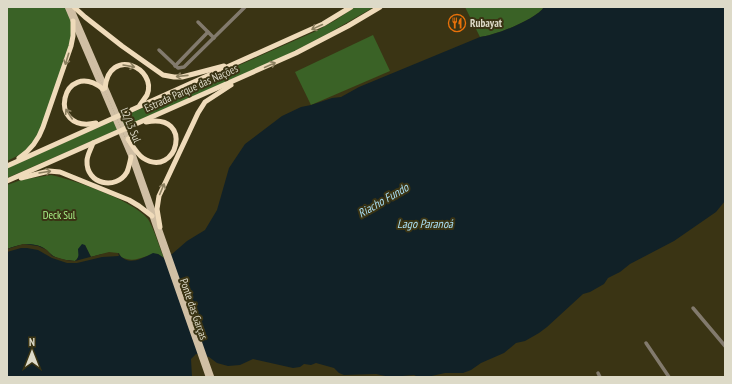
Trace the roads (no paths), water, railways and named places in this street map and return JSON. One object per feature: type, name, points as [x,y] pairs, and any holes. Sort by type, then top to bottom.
[{"type":"highway","points":[[74,7],[122,46],[163,75],[182,77],[233,65]]},
{"type":"highway","name":"Estrada Parque das Nações","points":[[7,165],[323,24],[350,7]]},
{"type":"highway","name":"Estrada Parque das Nações","points":[[7,181],[296,53],[330,36],[380,7]]},
{"type":"highway","points":[[7,165],[29,150],[39,136],[71,46],[73,36],[72,21]]},
{"type":"highway","points":[[105,121],[87,124],[76,122],[68,115],[64,104],[67,92],[71,87],[77,83],[91,82],[104,89],[109,73],[116,67],[128,65],[139,69],[147,77],[149,85],[147,94],[138,106]]},
{"type":"highway","points":[[160,227],[157,209],[159,196],[202,107],[212,97],[248,74]]},
{"type":"highway","points":[[128,139],[143,158],[154,162],[170,156],[176,144],[175,133],[172,128],[161,122],[150,121],[130,126]]},
{"type":"highway","points":[[93,143],[88,154],[87,165],[90,173],[99,182],[110,184],[119,181],[128,170],[131,157]]},
{"type":"highway","points":[[7,181],[49,171],[60,172],[129,200],[152,216]]},
{"type":"main road","name":"L2/L3 Sul","points":[[67,7],[72,21],[128,139],[169,252]]},
{"type":"main road","name":"L2/L3 Sul","points":[[71,7],[131,157],[163,247]]},
{"type":"main road","name":"Ponte das Garças","points":[[163,247],[207,368],[212,377]]},
{"type":"main road","name":"Ponte das Garças","points":[[169,252],[207,368],[208,377]]},
{"type":"street","points":[[159,50],[175,66],[181,68],[184,67],[245,7]]},
{"type":"street","points":[[198,22],[214,38]]},
{"type":"street","points":[[175,66],[208,32]]},
{"type":"street","points":[[693,308],[725,346]]},
{"type":"street","points":[[646,343],[669,377]]},
{"type":"water","name":"Lago Paranoá","points":[[544,7],[725,7],[725,201],[716,212],[674,241],[630,264],[620,272],[608,278],[604,284],[590,292],[583,294],[539,333],[525,341],[516,343],[504,353],[463,373],[445,373],[427,377],[418,377],[414,375],[390,377],[376,374],[344,375],[339,373],[334,368],[316,363],[311,365],[304,364],[300,367],[293,368],[253,359],[240,365],[228,366],[217,363],[209,357],[196,354],[191,359],[192,377],[7,377],[7,249],[32,244],[42,247],[56,257],[64,260],[75,261],[78,257],[78,249],[82,244],[85,245],[91,257],[102,254],[118,253],[126,260],[130,261],[144,258],[153,253],[164,258],[172,254],[187,241],[205,230],[217,210],[229,168],[245,144],[282,116],[301,107],[332,98],[341,97],[359,87],[480,37],[495,34],[515,26],[533,17]]},
{"type":"place","name":"Rubayat","points":[[457,23]]},
{"type":"water label","name":"Riacho Fundo","points":[[383,200]]},
{"type":"park label","name":"Deck Sul","points":[[59,215]]}]
